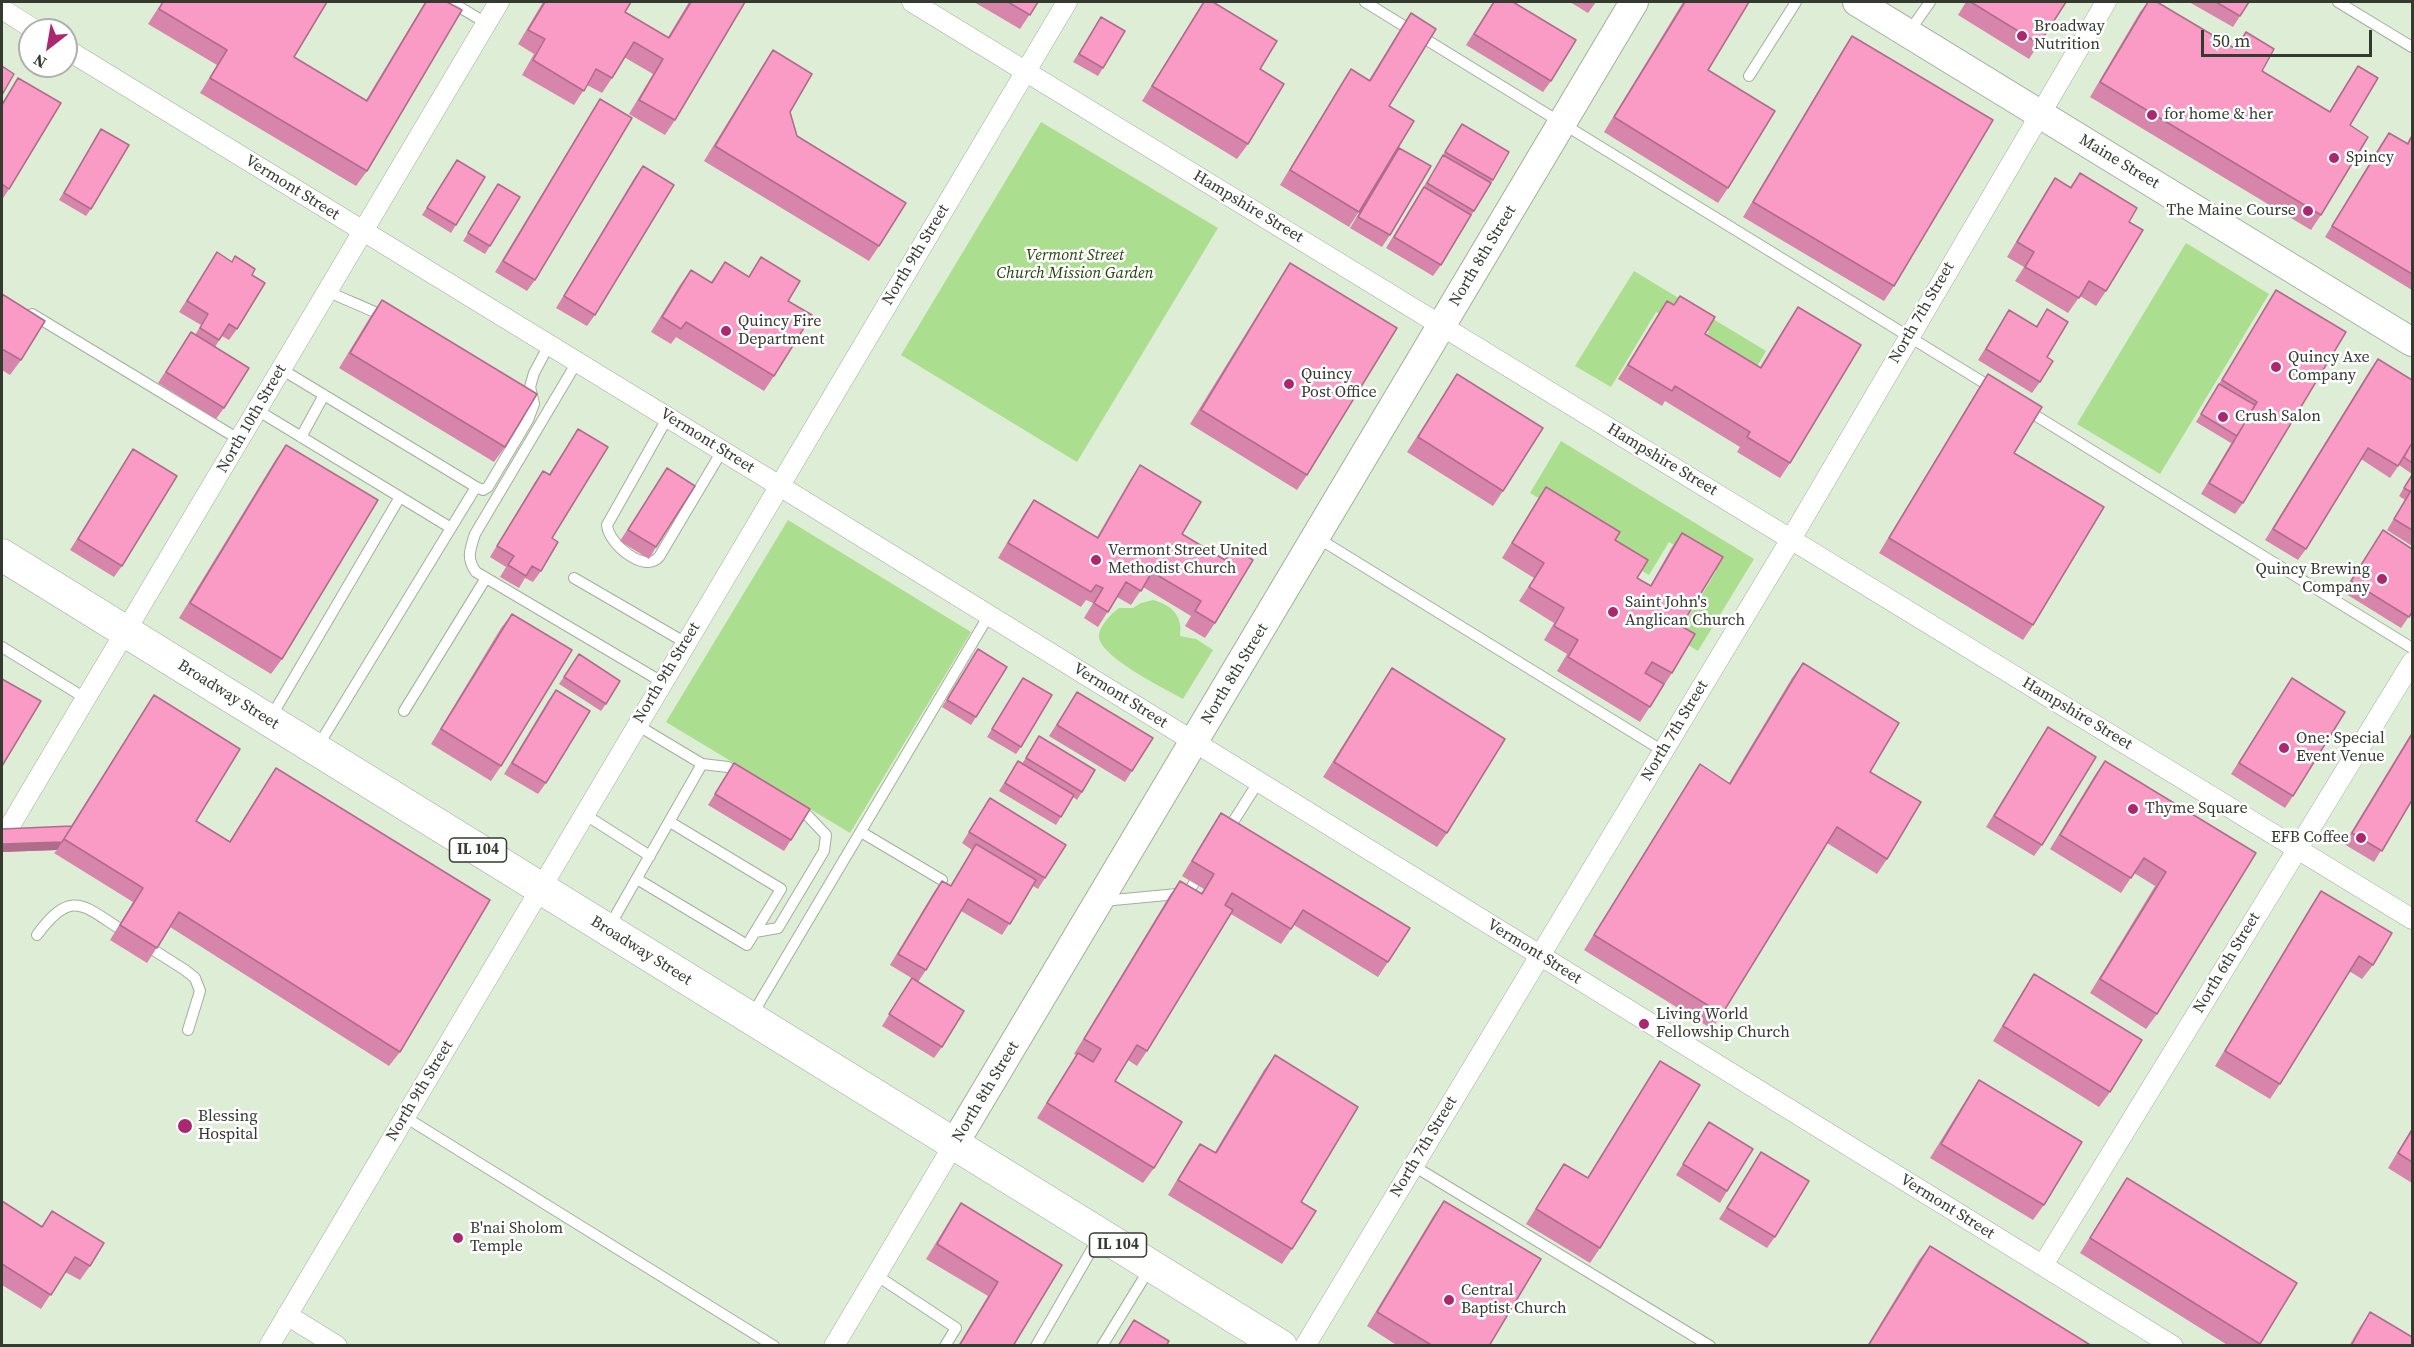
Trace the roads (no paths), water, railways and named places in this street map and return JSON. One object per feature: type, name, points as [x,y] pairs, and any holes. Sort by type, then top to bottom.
[{"type":"main road","name":"Broadway Street","points":[[2,555],[1281,1346]]},
{"type":"street","name":"North 10th Street","points":[[4,837],[499,2]]},
{"type":"street","name":"Hampshire Street","points":[[912,2],[2412,919]]},
{"type":"street","name":"North 9th Street","points":[[269,1346],[778,485],[1067,2]]},
{"type":"street","name":"North 8th Street","points":[[834,1346],[1634,2]]},
{"type":"street","name":"Maine Street","points":[[1857,2],[2412,342]]},
{"type":"street","name":"North 7th Street","points":[[1305,1346],[1791,539],[2106,2]]},
{"type":"street","points":[[2,9],[18,20]]},
{"type":"street","name":"Vermont Street","points":[[78,56],[1195,741],[2173,1346]]},
{"type":"street","name":"North 6th Street","points":[[2043,1265],[2412,662]]},
{"type":"street","points":[[287,1315],[337,1346]]},
{"type":"lane","points":[[451,2],[486,23]]},
{"type":"lane","points":[[1365,2],[1563,122],[2412,648]]},
{"type":"lane","points":[[1749,76],[1796,2]]},
{"type":"lane","points":[[1908,33],[1930,2]]},
{"type":"lane","points":[[2338,2],[2412,47]]},
{"type":"lane","points":[[327,291],[368,308],[399,326]]},
{"type":"lane","points":[[21,307],[240,440]]},
{"type":"lane","points":[[281,369],[483,490],[488,487],[528,420],[534,404],[531,387],[534,373],[549,345]]},
{"type":"lane","points":[[577,362],[475,534],[468,555],[470,564],[476,572],[662,682]]},
{"type":"lane","points":[[301,436],[324,395]]},
{"type":"lane","points":[[520,397],[533,396]]},
{"type":"lane","points":[[257,410],[451,528]]},
{"type":"lane","points":[[668,417],[607,525],[608,534],[616,545],[640,561],[654,562],[659,557],[722,451]]},
{"type":"lane","points":[[316,750],[476,487]]},
{"type":"lane","points":[[268,720],[400,497]]},
{"type":"lane","points":[[1316,537],[1663,751]]},
{"type":"lane","points":[[404,711],[486,578]]},
{"type":"lane","points":[[574,578],[686,643]]},
{"type":"lane","points":[[750,1018],[989,615]]},
{"type":"lane","points":[[2,647],[85,698]]},
{"type":"lane","points":[[637,724],[702,764],[728,767],[748,779]]},
{"type":"lane","points":[[608,930],[702,764]]},
{"type":"lane","points":[[1224,836],[1259,781]]},
{"type":"lane","points":[[755,933],[778,928],[824,851],[826,835],[808,816],[788,804]]},
{"type":"lane","points":[[584,814],[650,856]]},
{"type":"lane","points":[[637,879],[747,945],[781,889],[670,822]]},
{"type":"lane","points":[[861,832],[942,880]]},
{"type":"lane","points":[[1100,901],[1188,893],[1194,883]]},
{"type":"lane","points":[[37,935],[53,914],[70,904],[84,907],[185,969],[195,978],[200,991],[188,1030]]},
{"type":"lane","points":[[405,1117],[774,1346]]},
{"type":"lane","points":[[1412,1165],[1710,1346]]},
{"type":"lane","points":[[1035,1346],[1101,1234]]},
{"type":"lane","points":[[1102,1346],[1151,1266]]},
{"type":"lane","points":[[876,1275],[956,1328],[945,1346]]},
{"type":"place","name":"Broadway Nutrition","points":[[2022,36]]},
{"type":"place","name":"for home & her","points":[[2152,115]]},
{"type":"place","name":"Spincy","points":[[2334,158]]},
{"type":"place","name":"The Maine Course","points":[[2308,211]]},
{"type":"place","name":"Quincy Fire Department","points":[[726,331]]},
{"type":"place","name":"Quincy Axe Company","points":[[2276,367]]},
{"type":"place","name":"Quincy Post Office","points":[[1289,384]]},
{"type":"place","name":"Crush Salon","points":[[2223,417]]},
{"type":"place","name":"Vermont Street United Methodist Church","points":[[1096,560]]},
{"type":"place","name":"Quincy Brewing Company","points":[[2382,579]]},
{"type":"place","name":"Saint John's Anglican Church","points":[[1613,612]]},
{"type":"place","name":"One: Special Event Venue","points":[[2284,748]]},
{"type":"place","name":"Thyme Square","points":[[2133,809]]},
{"type":"place","name":"EFB Coffee","points":[[2361,838]]},
{"type":"place","name":"Living World Fellowship Church","points":[[1644,1024]]},
{"type":"place","name":"Blessing Hospital","points":[[185,1126]]},
{"type":"place","name":"B'nai Sholom Temple","points":[[458,1238]]},
{"type":"place","name":"Central Baptist Church","points":[[1449,1300]]},
{"type":"park label","name":"Vermont Street Church Mission Garden","points":[[1075,265]]}]
